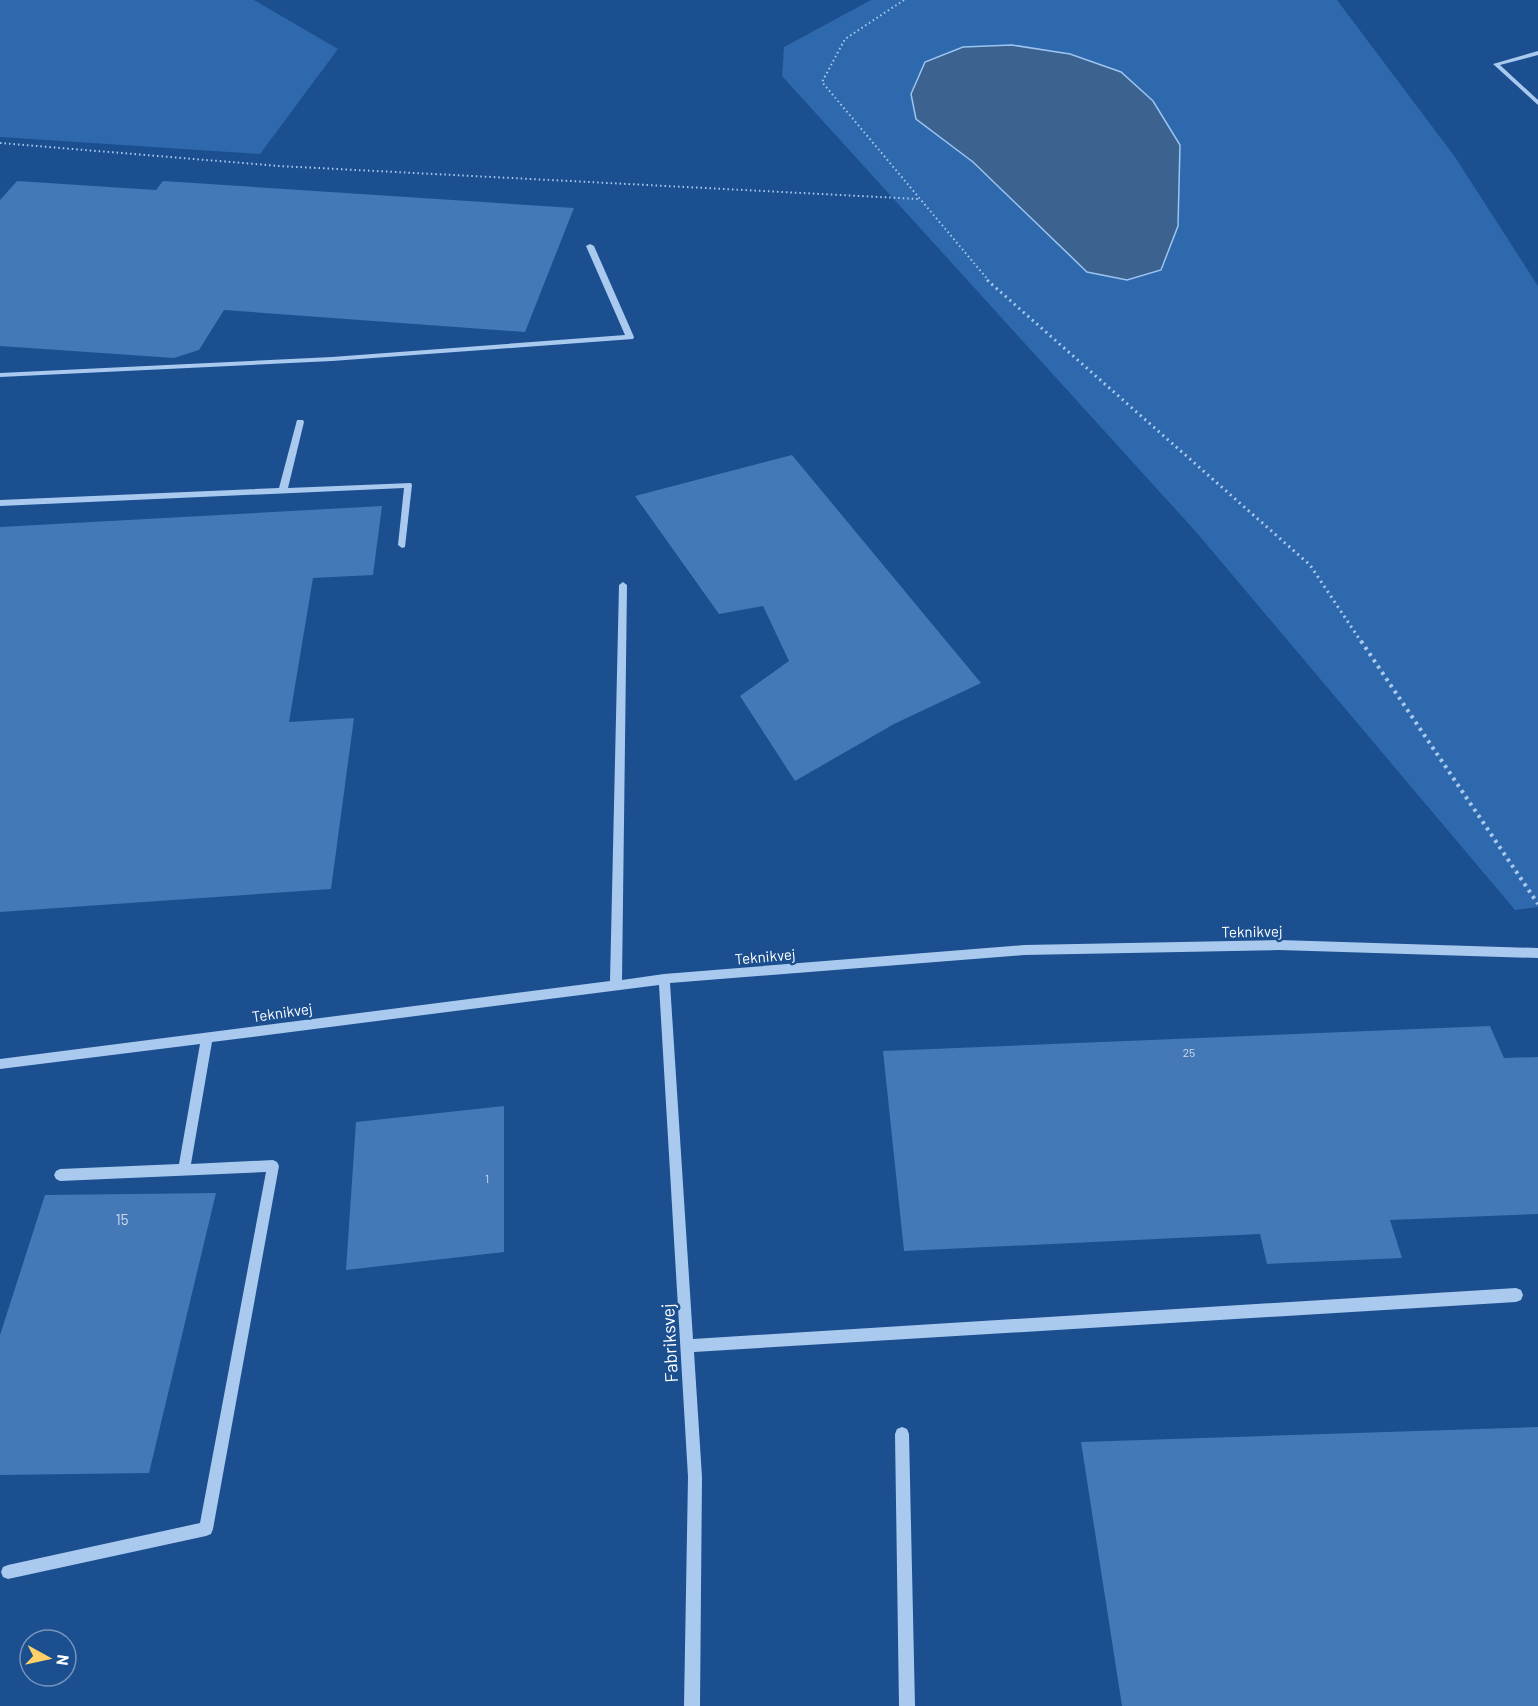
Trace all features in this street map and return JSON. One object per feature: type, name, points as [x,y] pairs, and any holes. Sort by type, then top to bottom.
[{"type":"street","points":[[1538,53],[1496,64],[1538,103]]},
{"type":"street","points":[[0,375],[332,359],[630,337],[590,246]]},
{"type":"street","points":[[284,490],[300,422]]},
{"type":"street","points":[[0,503],[408,485],[402,545]]},
{"type":"street","points":[[616,985],[623,585]]},
{"type":"street","name":"Teknikvej","points":[[0,1064],[664,979],[1024,950],[1279,945],[1538,953]]},
{"type":"street","name":"Fabriksvej","points":[[664,979],[695,1477],[693,1706]]},
{"type":"street","points":[[184,1170],[207,1037]]},
{"type":"street","points":[[8,1572],[206,1529],[273,1166],[60,1175]]},
{"type":"street","points":[[687,1346],[1516,1295]]},
{"type":"street","points":[[902,1434],[907,1706]]},
{"type":"path","points":[[904,0],[845,39],[822,82],[984,277],[1310,565],[1538,904]]},
{"type":"path","points":[[0,143],[279,166],[919,199]]},
{"type":"shaded area","points":[[0,0],[254,0],[338,49],[260,154],[0,137]]},
{"type":"shaded area","points":[[871,0],[1337,0],[1455,157],[1538,286],[1538,907],[1515,910],[1197,533],[782,76],[784,47]]},
{"type":"shaded area","points":[[1012,45],[1070,54],[1121,72],[1153,101],[1180,145],[1178,226],[1161,270],[1127,280],[1087,272],[973,162],[916,119],[911,94],[925,62],[963,47]]},
{"type":"building","points":[[17,181],[156,190],[163,181],[574,208],[525,332],[224,310],[199,350],[174,358],[0,346],[0,200]]},
{"type":"building","points":[[792,455],[981,683],[894,724],[795,781],[740,696],[789,661],[763,606],[719,614],[635,496]]},
{"type":"building","points":[[382,506],[373,575],[313,578],[289,722],[354,718],[331,889],[0,912],[0,527]]},
{"type":"building","points":[[1490,1026],[1504,1058],[1538,1057],[1538,1214],[1390,1220],[1402,1258],[1267,1264],[1260,1234],[904,1251],[883,1051]]},
{"type":"building","points":[[504,1106],[504,1252],[346,1270],[356,1122]]},
{"type":"building","points":[[216,1193],[149,1473],[0,1475],[0,1335],[45,1195]]},
{"type":"building","points":[[1538,1427],[1538,1706],[1122,1706],[1081,1442]]}]
